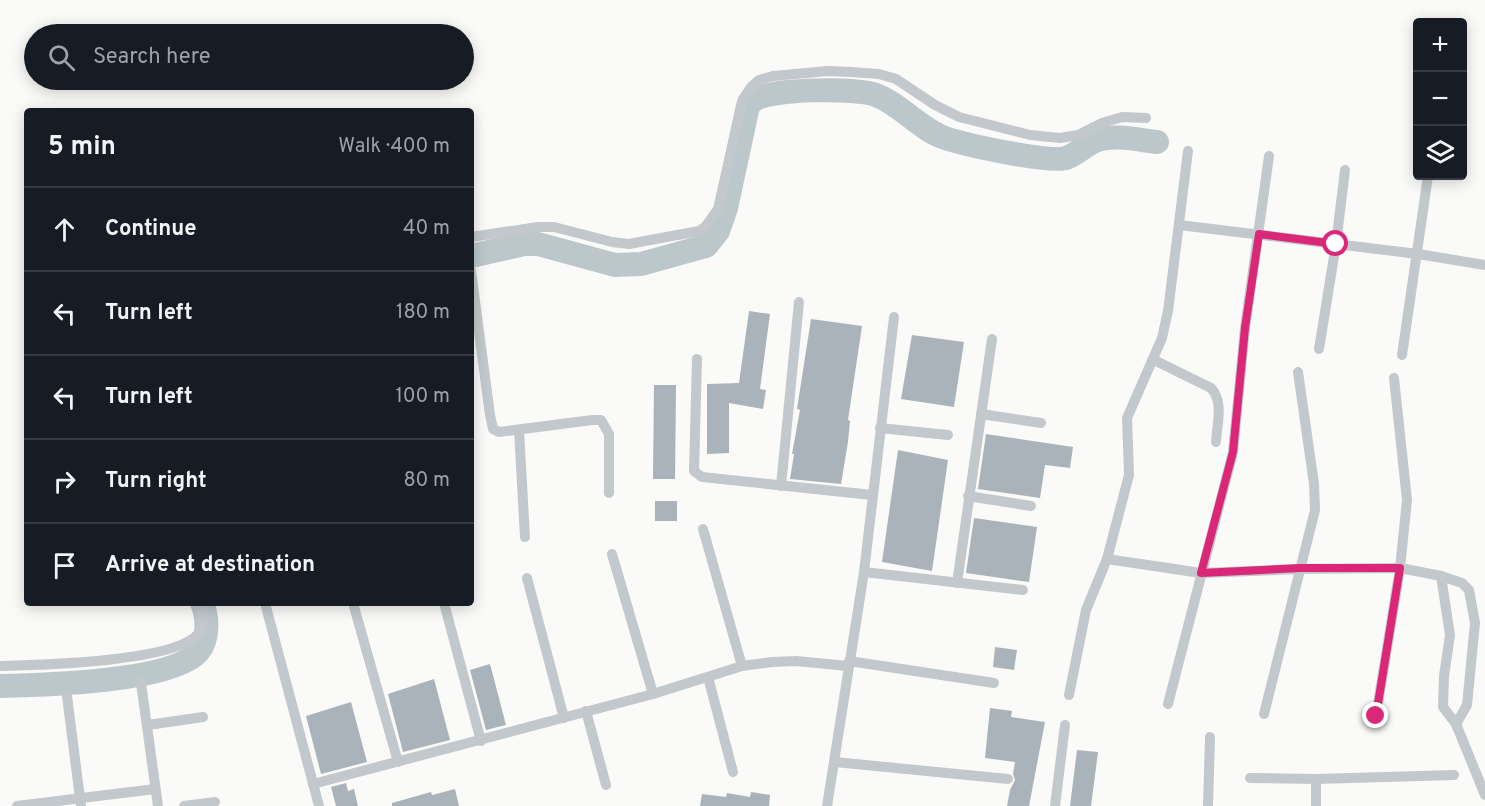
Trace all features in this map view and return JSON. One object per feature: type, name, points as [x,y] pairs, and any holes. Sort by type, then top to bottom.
[{"type":"street","points":[[474,237],[538,227],[554,227],[612,242],[629,244],[699,231],[706,226],[718,209],[743,99],[759,80],[773,76],[828,71],[879,74],[896,79],[935,105],[959,117],[1041,136],[1060,138],[1078,135],[1102,123],[1122,117],[1146,118]]},
{"type":"street","points":[[1069,695],[1086,610],[1107,559],[1129,476],[1127,418],[1154,360],[1168,311],[1188,151]]},
{"type":"street","points":[[1168,704],[1233,452],[1245,328],[1269,156]]},
{"type":"street","points":[[1319,349],[1345,170]]},
{"type":"street","points":[[1402,355],[1427,180]]},
{"type":"street","points":[[1179,225],[1418,254],[1485,265]]},
{"type":"street","points":[[474,294],[493,429],[499,432],[601,420],[609,434],[609,493]]},
{"type":"street","points":[[781,486],[799,302]]},
{"type":"street","points":[[827,806],[864,572],[894,317]]},
{"type":"street","points":[[957,583],[992,339]]},
{"type":"street","points":[[697,359],[694,471],[702,477],[872,495]]},
{"type":"street","points":[[1154,360],[1211,388],[1216,393],[1219,400],[1216,442]]},
{"type":"street","points":[[1264,714],[1315,510],[1314,484],[1298,372]]},
{"type":"street","points":[[1376,716],[1400,568],[1407,500],[1394,378]]},
{"type":"street","points":[[981,414],[1041,423]]},
{"type":"street","points":[[880,428],[948,435]]},
{"type":"street","points":[[519,430],[525,537]]},
{"type":"street","points":[[968,496],[1031,506]]},
{"type":"street","points":[[703,529],[742,666]]},
{"type":"street","points":[[612,554],[653,694]]},
{"type":"street","points":[[1107,559],[1201,573],[1300,568],[1400,568],[1442,576],[1462,583],[1469,590],[1475,623],[1467,705],[1456,724]]},
{"type":"street","points":[[864,572],[1023,590]]},
{"type":"street","points":[[1442,576],[1450,635],[1444,676],[1443,707],[1456,724],[1484,790]]},
{"type":"street","points":[[527,578],[564,718]]},
{"type":"street","points":[[0,666],[63,664],[143,655],[175,647],[198,634],[204,619],[202,606]]},
{"type":"street","points":[[266,606],[319,806]]},
{"type":"street","points":[[354,606],[398,762]]},
{"type":"street","points":[[445,606],[480,741]]},
{"type":"street","points":[[313,784],[653,694],[742,666],[796,661],[848,663],[994,684]]},
{"type":"street","points":[[708,677],[733,772]]},
{"type":"street","points":[[141,683],[158,806]]},
{"type":"street","points":[[67,696],[80,802]]},
{"type":"street","points":[[586,711],[606,785]]},
{"type":"street","points":[[148,725],[203,717]]},
{"type":"street","points":[[1055,806],[1065,725]]},
{"type":"street","points":[[1208,806],[1210,737]]},
{"type":"street","points":[[835,762],[1008,779]]},
{"type":"street","points":[[1250,778],[1316,779],[1454,775]]},
{"type":"street","points":[[1316,779],[1316,806]]},
{"type":"street","points":[[17,806],[80,802],[155,789]]},
{"type":"street","points":[[184,806],[215,802]]},
{"type":"building","points":[[749,311],[770,314],[760,389],[766,390],[763,409],[729,403],[729,453],[707,454],[707,384],[739,383]]},
{"type":"building","points":[[811,319],[862,326],[841,484],[790,479],[800,410],[797,409]]},
{"type":"building","points":[[912,335],[964,342],[954,407],[901,399]]},
{"type":"building","points":[[654,385],[676,385],[675,479],[653,479]]},
{"type":"building","points":[[986,434],[1073,447],[1070,468],[1045,465],[1040,498],[978,489]]},
{"type":"building","points":[[898,450],[948,460],[932,571],[882,562]]},
{"type":"building","points":[[655,501],[677,501],[677,521],[655,521]]},
{"type":"building","points":[[974,518],[1037,527],[1029,582],[966,573]]},
{"type":"building","points":[[995,647],[1017,650],[1014,670],[993,667]]},
{"type":"building","points":[[490,664],[506,725],[486,730],[470,670]]},
{"type":"building","points":[[434,679],[450,740],[403,752],[388,694]]},
{"type":"building","points":[[351,702],[367,762],[321,774],[306,716]]},
{"type":"building","points":[[990,708],[1012,711],[1011,717],[1045,722],[1029,806],[1007,806],[1010,790],[1015,780],[1013,774],[1015,762],[985,758]]},
{"type":"building","points":[[1077,750],[1098,752],[1091,806],[1070,806]]},
{"type":"building","points":[[346,783],[348,791],[354,789],[358,806],[336,806],[331,787]]},
{"type":"building","points":[[455,789],[459,806],[392,806],[392,803],[431,792],[432,795]]},
{"type":"building","points":[[751,792],[770,795],[769,806],[700,806],[702,794],[726,797],[727,793],[750,797]]},
{"type":"waterway","points":[[474,255],[524,244],[538,244],[615,265],[641,264],[706,246],[718,231],[726,208],[748,106],[763,96],[778,93],[834,90],[876,95],[927,129],[945,138],[1025,156],[1066,158],[1094,141],[1105,138],[1157,142]]},
{"type":"waterway","points":[[0,686],[105,680],[162,670],[183,662],[202,647],[206,634],[203,606]]},
{"type":"route","points":[[1336,244],[1259,234],[1245,328],[1233,452],[1201,573],[1300,568],[1400,568],[1376,716]]}]
